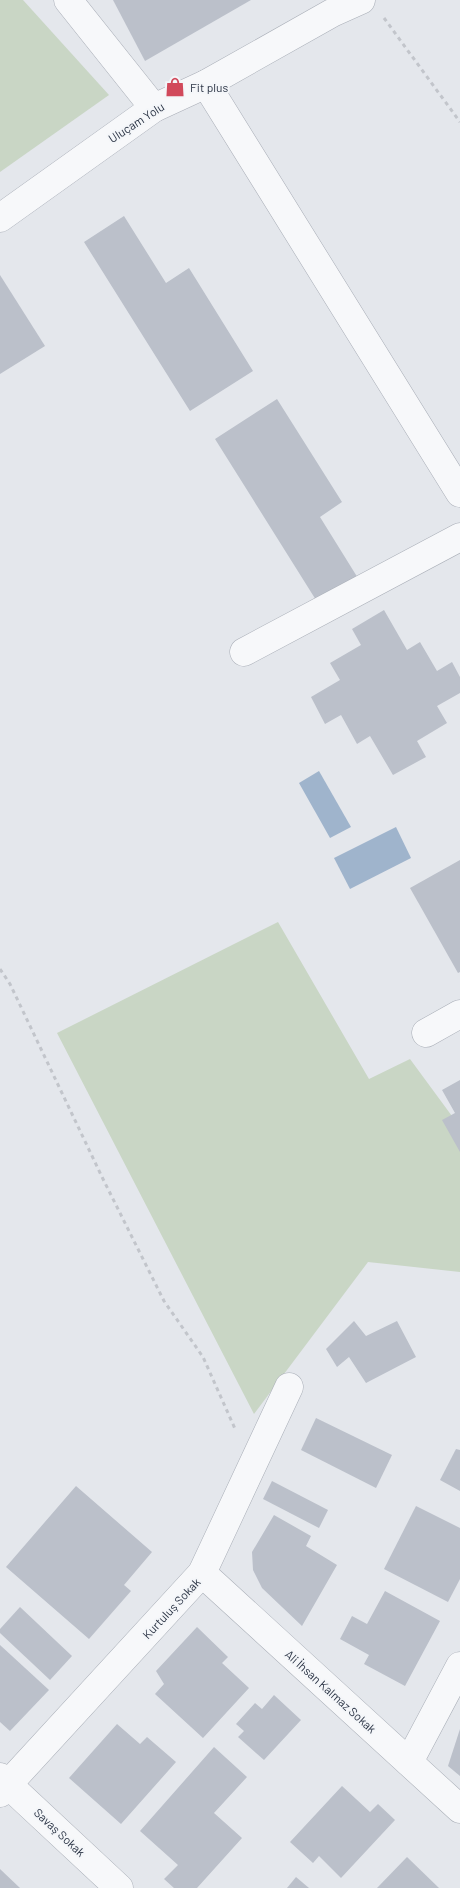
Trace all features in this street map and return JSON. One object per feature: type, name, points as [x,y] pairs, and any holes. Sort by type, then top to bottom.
[{"type":"street","points":[[68,0],[154,108]]},
{"type":"street","name":"Uluçam Yolu","points":[[0,218],[154,108],[206,84],[329,6],[371,8]]},
{"type":"street","points":[[206,84],[460,493]]},
{"type":"street","points":[[244,652],[460,536]]},
{"type":"street","points":[[426,1032],[460,1014]]},
{"type":"street","name":"Kurtuluş Sokak","points":[[3,1785],[202,1573],[289,1387]]},
{"type":"street","name":"Ali İhsan Kalmaz Sokak","points":[[202,1573],[460,1809]]},
{"type":"street","points":[[409,1762],[460,1666]]},
{"type":"street","name":"Savaş Sokak","points":[[3,1785],[119,1888]]},
{"type":"path","points":[[371,8],[460,122]]},
{"type":"path","points":[[0,969],[10,984],[164,1302],[202,1357],[252,1466]]},
{"type":"green space","points":[[0,0],[23,0],[109,95],[0,172]]},
{"type":"green space","points":[[278,922],[369,1079],[410,1059],[460,1127],[460,1272],[368,1262],[254,1414],[57,1033]]},
{"type":"water","points":[[319,771],[351,827],[330,838],[299,783]]},
{"type":"water","points":[[396,827],[411,858],[350,889],[334,858]]},
{"type":"building","points":[[113,0],[251,0],[145,61]]},
{"type":"building","points":[[124,216],[166,283],[189,268],[253,371],[190,411],[84,242]]},
{"type":"building","points":[[0,275],[45,346],[0,374]]},
{"type":"building","points":[[277,399],[342,502],[320,517],[361,583],[321,608],[215,439]]},
{"type":"building","points":[[384,610],[407,650],[420,642],[437,671],[452,662],[460,677],[460,693],[437,706],[447,723],[417,741],[426,757],[393,775],[370,736],[357,744],[341,715],[325,724],[311,697],[340,680],[330,663],[361,645],[352,629]]},
{"type":"building","points":[[460,860],[460,972],[458,973],[410,888]]},
{"type":"building","points":[[460,1080],[460,1152],[442,1120],[455,1113],[442,1090]]},
{"type":"building","points":[[354,1321],[366,1336],[397,1321],[416,1357],[366,1383],[349,1357],[337,1367],[326,1349]]},
{"type":"building","points":[[316,1418],[392,1455],[376,1488],[301,1450]]},
{"type":"building","points":[[456,1449],[460,1450],[460,1491],[440,1480]]},
{"type":"building","points":[[272,1481],[328,1510],[319,1528],[263,1499]]},
{"type":"building","points":[[76,1486],[152,1552],[124,1585],[131,1591],[89,1639],[6,1567]]},
{"type":"building","points":[[416,1506],[460,1528],[460,1579],[448,1602],[384,1569]]},
{"type":"building","points":[[274,1515],[311,1536],[306,1546],[337,1565],[302,1626],[262,1588],[253,1570],[252,1552]]},
{"type":"building","points":[[385,1591],[440,1621],[405,1686],[364,1664],[369,1655],[340,1639],[352,1616],[367,1624]]},
{"type":"building","points":[[20,1607],[72,1656],[50,1680],[0,1633],[0,1629]]},
{"type":"building","points":[[197,1627],[228,1657],[222,1663],[249,1688],[203,1738],[155,1694],[164,1684],[156,1671]]},
{"type":"building","points":[[0,1645],[49,1690],[10,1731],[0,1722]]},
{"type":"building","points":[[274,1695],[301,1720],[264,1760],[238,1737],[244,1731],[236,1724],[255,1703],[262,1709]]},
{"type":"building","points":[[117,1724],[140,1744],[147,1737],[176,1762],[121,1824],[69,1778]]},
{"type":"building","points":[[460,1729],[460,1776],[448,1766]]},
{"type":"building","points":[[214,1747],[247,1777],[214,1813],[242,1838],[197,1888],[174,1888],[164,1879],[178,1865],[140,1831]]},
{"type":"building","points":[[342,1786],[370,1812],[378,1804],[395,1820],[341,1878],[319,1856],[313,1863],[290,1842]]},
{"type":"building","points":[[407,1857],[439,1888],[377,1888]]},
{"type":"building","points":[[0,1869],[20,1888],[0,1888]]},
{"type":"building","points":[[296,1877],[309,1888],[287,1888]]},
{"type":"place","name":"Fit plus","points":[[175,87]]}]
